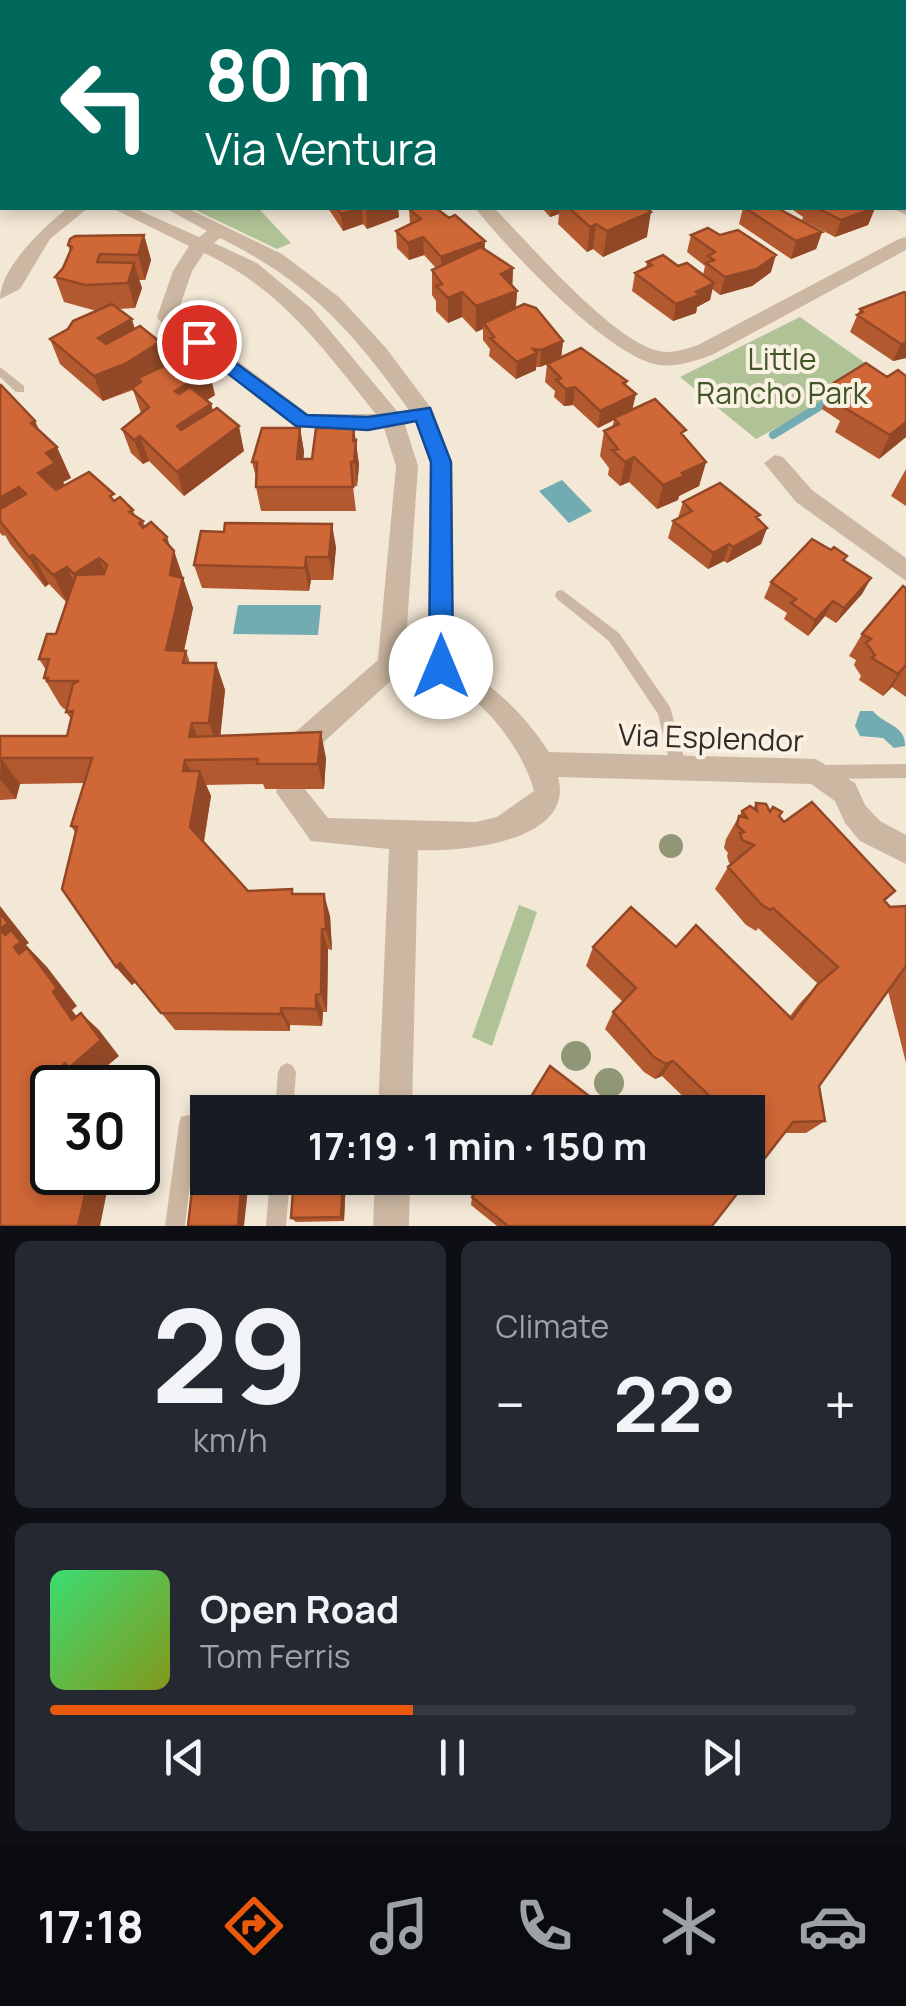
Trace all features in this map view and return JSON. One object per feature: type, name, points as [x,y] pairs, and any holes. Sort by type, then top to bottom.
[{"type":"street","points":[[0,293],[13,285],[42,236],[76,210]]},
{"type":"street","points":[[126,210],[250,267],[304,312],[394,421],[406,466],[391,665]]},
{"type":"street","points":[[178,210],[275,258],[332,301],[380,353],[423,413],[441,462],[441,667]]},
{"type":"street","points":[[486,210],[594,319],[632,348],[660,358],[681,358],[705,350],[906,244]]},
{"type":"street","points":[[221,230],[200,243],[183,267],[167,317],[302,422],[394,421],[423,413]]},
{"type":"street","points":[[775,463],[828,516],[906,571]]},
{"type":"street","points":[[290,792],[321,830],[404,834],[490,833],[527,815],[549,795],[541,764],[517,726],[481,692],[441,667],[391,665],[294,751]]},
{"type":"street","name":"Via Esplendor","points":[[541,764],[816,772],[845,792],[855,814],[870,831],[906,850]]},
{"type":"street","points":[[396,1095],[404,834]]},
{"type":"street","points":[[392,1226],[393,1195]]},
{"type":"lane","points":[[0,371],[20,389]]},
{"type":"lane","points":[[562,595],[614,637],[666,712],[678,768]]},
{"type":"lane","points":[[816,772],[906,770]]},
{"type":"lane","points":[[285,1095],[287,1072]]},
{"type":"lane","points":[[175,1226],[188,1124]]},
{"type":"lane","points":[[276,1226],[279,1195]]},
{"type":"green space","points":[[195,210],[260,210],[291,243],[277,249]]},
{"type":"green space","name":"Little Rancho Park","points":[[800,317],[878,372],[756,439],[680,377]]},
{"type":"green space","points":[[519,905],[537,912],[492,1046],[472,1037]]},
{"type":"water","points":[[562,480],[592,511],[569,523],[539,491]]},
{"type":"water","points":[[238,605],[321,605],[318,635],[233,634]]},
{"type":"water","points":[[860,711],[873,711],[898,729],[905,746],[894,748],[883,738],[860,736],[855,726]]},
{"type":"building","points":[[410,210],[439,210],[449,218],[455,215],[485,241],[441,257],[423,237],[408,243],[396,231],[421,219]]},
{"type":"building","points":[[571,210],[651,212],[607,231],[596,224],[590,227]]},
{"type":"building","points":[[748,210],[781,210],[822,232],[796,241]]},
{"type":"building","points":[[821,210],[868,210],[841,220]]},
{"type":"building","points":[[708,228],[720,235],[738,230],[776,255],[757,269],[725,277],[706,263],[714,260],[708,256],[715,252],[691,235]]},
{"type":"building","points":[[144,235],[138,255],[100,254],[97,262],[134,263],[128,283],[85,285],[55,277],[63,268],[72,247],[68,245],[70,239],[75,236]]},
{"type":"building","points":[[481,247],[513,268],[501,274],[517,291],[476,306],[462,292],[448,298],[436,286],[442,284],[432,270]]},
{"type":"building","points":[[663,255],[678,266],[687,263],[714,283],[696,292],[700,295],[676,304],[635,273]]},
{"type":"building","points":[[904,292],[906,343],[901,344],[857,315],[863,312],[860,309]]},
{"type":"building","points":[[112,304],[132,319],[98,338],[106,344],[140,326],[160,342],[125,364],[94,376],[50,339],[68,329],[73,321]]},
{"type":"building","points":[[524,304],[536,308],[563,341],[541,350],[533,349],[537,353],[517,362],[490,338],[494,337],[484,323]]},
{"type":"building","points":[[581,348],[627,381],[623,383],[636,394],[600,411],[575,387],[566,389],[547,364]]},
{"type":"building","points":[[189,354],[209,370],[175,391],[179,394],[190,387],[211,404],[177,426],[181,430],[217,408],[239,426],[177,472],[140,436],[134,440],[122,429],[149,407],[132,388],[141,382],[138,378]]},
{"type":"building","points":[[866,363],[887,377],[898,370],[906,376],[906,422],[890,435],[845,408],[857,400],[832,384]]},
{"type":"building","points":[[1,385],[35,421],[31,423],[57,447],[46,453],[55,463],[38,473],[56,490],[89,472],[114,494],[110,496],[114,501],[120,497],[133,510],[129,512],[143,521],[139,523],[143,528],[151,522],[167,537],[164,540],[174,551],[170,575],[183,578],[166,650],[186,651],[183,663],[216,663],[209,723],[192,723],[189,737],[321,732],[318,764],[257,764],[258,759],[185,760],[183,771],[200,771],[190,827],[248,891],[292,889],[292,894],[324,894],[326,930],[322,929],[321,994],[316,995],[316,1009],[281,1008],[281,1014],[161,1013],[120,963],[116,967],[62,889],[77,827],[71,826],[92,758],[0,761],[0,736],[67,736],[73,711],[66,712],[73,684],[79,681],[47,681],[44,678],[49,659],[39,659],[47,634],[56,634],[76,575],[104,574],[107,565],[99,558],[74,574],[67,567],[53,575],[33,555],[29,557],[0,521],[0,509],[26,494],[19,487],[0,498]]},
{"type":"building","points":[[655,399],[686,430],[681,433],[706,462],[663,485],[634,457],[625,462],[612,450],[618,449],[604,431],[619,424],[614,418]]},
{"type":"building","points":[[262,428],[300,428],[297,459],[312,459],[316,428],[354,428],[353,487],[256,487],[257,462],[252,462]]},
{"type":"building","points":[[720,483],[760,515],[756,517],[767,528],[713,553],[673,521],[692,511],[683,502]]},
{"type":"building","points":[[225,523],[332,524],[329,557],[306,557],[305,568],[194,565],[201,531],[224,532]]},
{"type":"building","points":[[812,539],[831,550],[834,547],[847,556],[843,560],[871,578],[844,608],[833,601],[815,620],[791,603],[796,599],[771,582]]},
{"type":"building","points":[[903,586],[906,665],[898,674],[872,658],[875,655],[866,643],[871,639],[862,634]]},
{"type":"building","points":[[812,802],[895,891],[884,900],[890,907],[906,906],[906,966],[819,1086],[825,1121],[793,1122],[765,1158],[765,1095],[709,1095],[673,1061],[666,1064],[654,1057],[613,1012],[636,988],[593,947],[631,907],[676,947],[696,925],[792,1019],[817,985],[838,967],[773,908],[761,904],[728,867],[754,845],[742,840],[740,833],[744,832],[737,825],[739,816],[747,818],[742,811],[750,806],[757,811],[756,803],[766,804],[770,812],[773,807],[782,812],[779,816],[784,822]]},
{"type":"building","points":[[0,913],[8,923],[0,929]]},
{"type":"building","points":[[0,929],[5,935],[11,930],[21,942],[14,947],[19,954],[27,948],[57,988],[53,992],[72,1020],[81,1013],[101,1040],[72,1065],[30,1065],[30,1195],[85,1195],[78,1226],[0,1226]]},
{"type":"building","points":[[550,1066],[588,1095],[532,1095]]},
{"type":"building","points":[[192,1195],[241,1195],[238,1226],[188,1226]]},
{"type":"building","points":[[293,1195],[342,1195],[341,1217],[291,1218]]},
{"type":"building","points":[[736,1195],[712,1226],[508,1226],[472,1197]]},
{"type":"waterway","points":[[773,435],[835,397]]},
{"type":"route","points":[[199,342],[302,422],[368,424],[423,413],[441,462],[441,667]]}]
